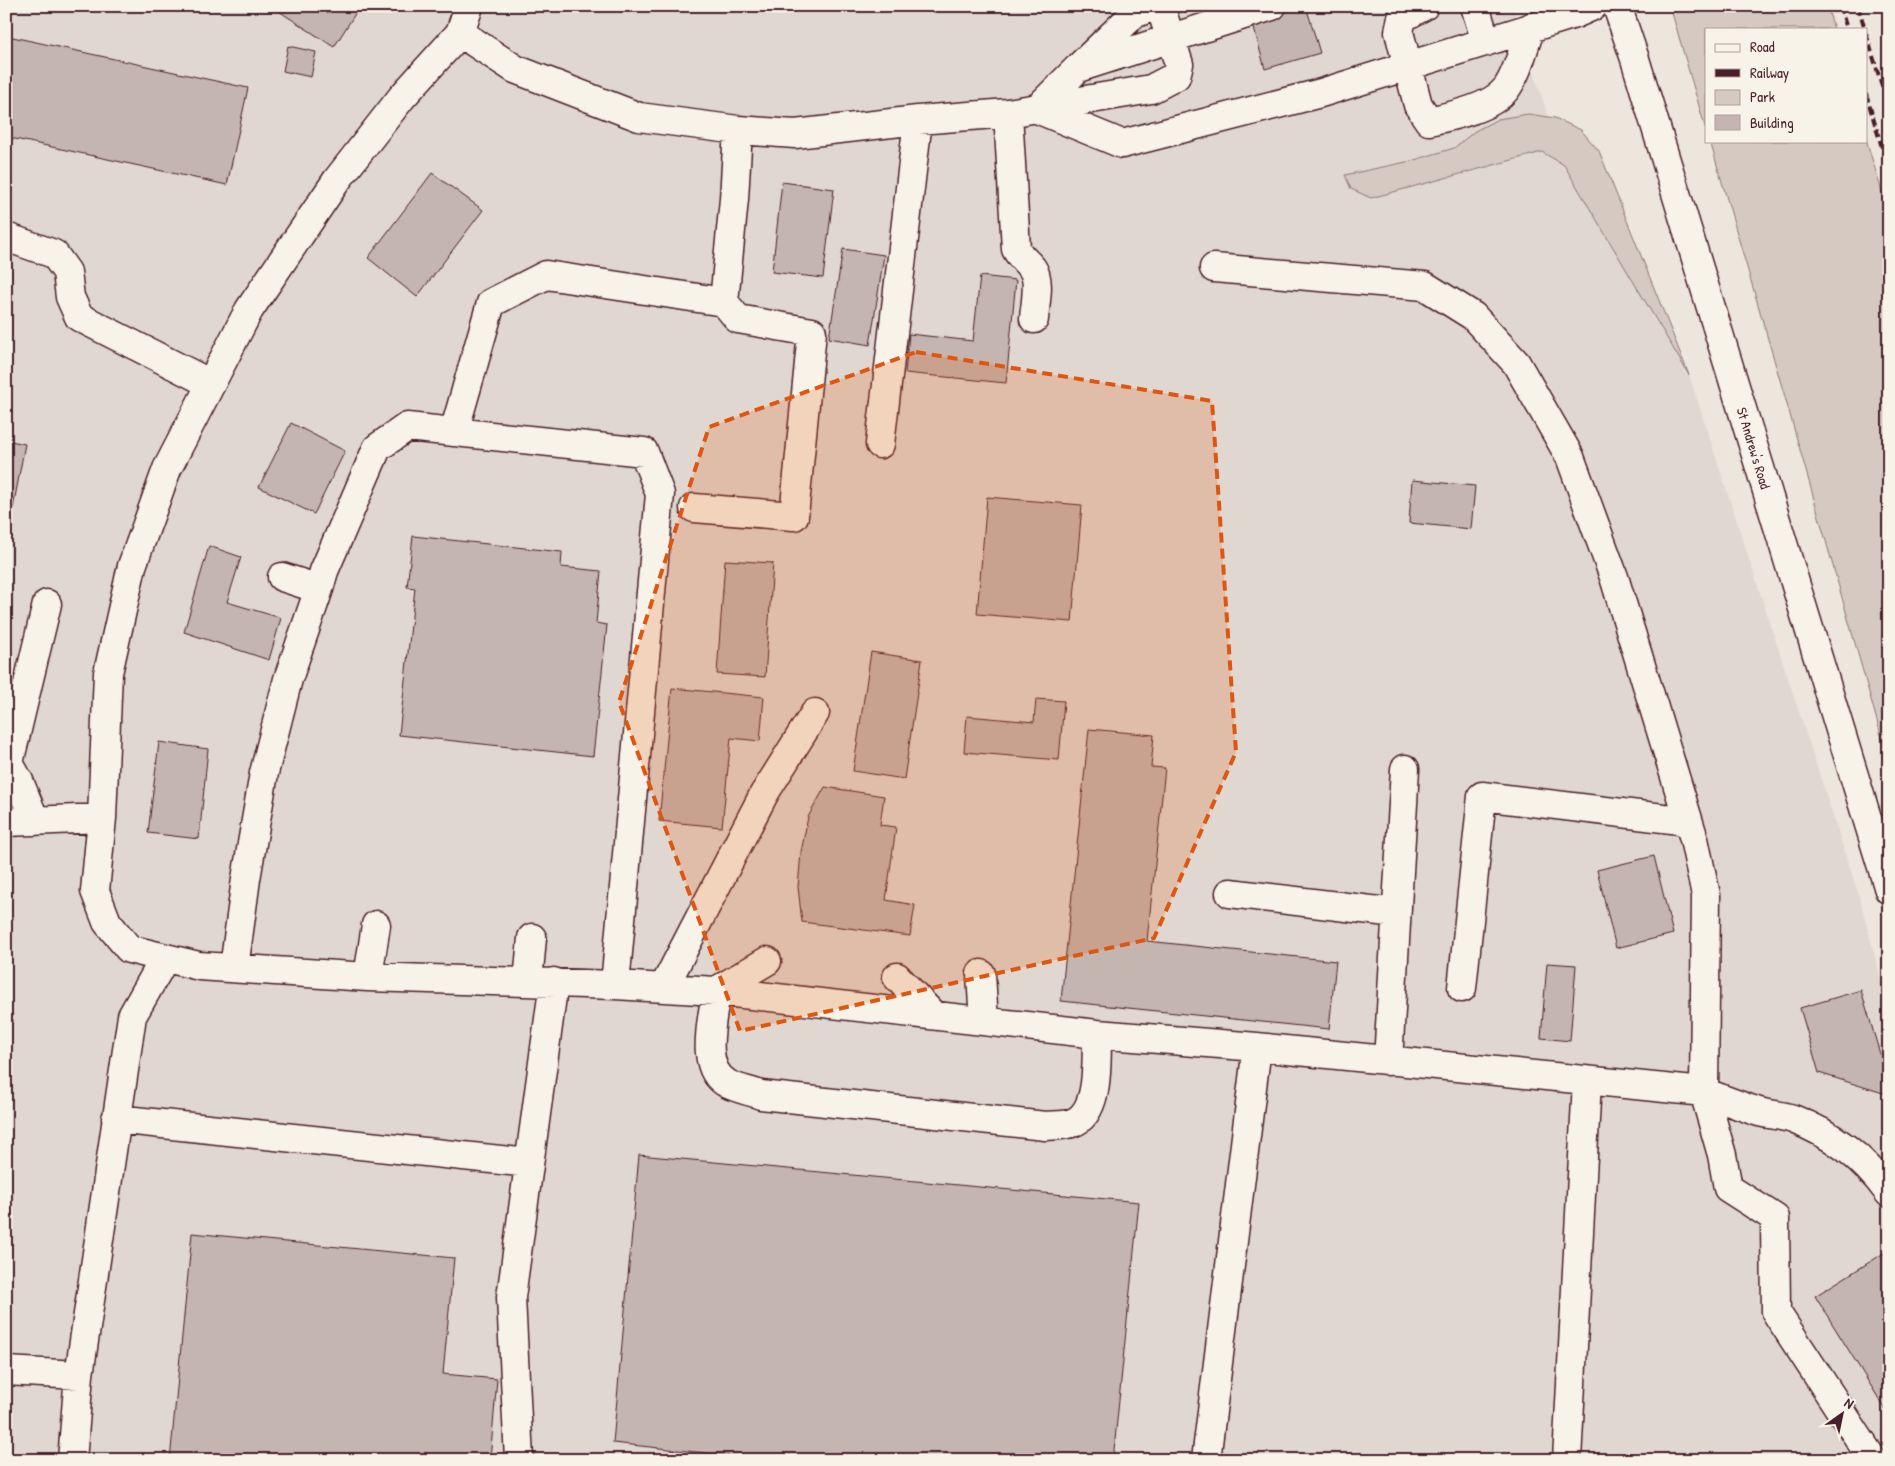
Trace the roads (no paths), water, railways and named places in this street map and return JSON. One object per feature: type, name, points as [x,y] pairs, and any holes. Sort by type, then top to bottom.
[{"type":"main road","points":[[469,6],[460,33],[402,97],[337,180],[249,310],[167,469],[132,566],[108,673],[102,818],[95,890],[107,922],[129,949],[199,966],[368,977],[615,984],[716,991],[1097,1034],[1388,1060],[1704,1092],[1761,1112],[1791,1118],[1824,1134],[1857,1155],[1877,1176],[1889,1193]]},
{"type":"main road","points":[[1037,109],[1134,14],[1154,6]]},
{"type":"main road","points":[[460,33],[515,69],[639,116],[738,130],[795,134],[918,120],[1008,113],[1151,89],[1176,76],[1178,64],[1160,6]]},
{"type":"main road","points":[[1078,68],[1272,6]]},
{"type":"main road","points":[[1424,6],[1402,18],[1398,32],[1418,105],[1429,121],[1448,117],[1490,103],[1506,89],[1531,27]]},
{"type":"main road","points":[[1475,6],[1486,42]]},
{"type":"main road","points":[[1037,109],[1122,144],[1321,93],[1486,42],[1593,6]]},
{"type":"main road","name":"St Andrew's Road","points":[[1617,6],[1638,69],[1889,890]]},
{"type":"main road","points":[[1008,113],[1016,249],[1036,276],[1034,319]]},
{"type":"main road","points":[[880,444],[918,120]]},
{"type":"main road","points":[[724,302],[734,199],[738,130]]},
{"type":"main road","points":[[6,237],[54,254],[67,272],[70,297],[79,317],[211,384]]},
{"type":"main road","points":[[1214,268],[1425,286],[1473,316],[1516,363],[1570,457],[1614,577],[1688,821],[1706,895],[1704,1092],[1722,1155],[1728,1188],[1775,1218],[1776,1312],[1873,1460]]},
{"type":"main road","points":[[454,432],[491,303],[546,275],[724,302],[738,319],[812,332],[794,516],[694,508]]},
{"type":"main road","points":[[234,968],[246,880],[264,773],[288,679],[324,571],[377,448],[407,426],[644,452],[660,494],[615,984]]},
{"type":"main road","points":[[282,577],[319,589]]},
{"type":"main road","points":[[35,821],[19,781],[9,763],[47,604]]},
{"type":"main road","points":[[664,988],[764,794],[815,714]]},
{"type":"main road","points":[[1388,1060],[1405,769]]},
{"type":"main road","points":[[1462,988],[1482,796],[1688,821]]},
{"type":"main road","points":[[6,822],[102,818]]},
{"type":"main road","points":[[1230,893],[1396,913]]},
{"type":"main road","points":[[368,977],[376,924]]},
{"type":"main road","points":[[519,1460],[511,1297],[529,1163],[541,982],[532,938]]},
{"type":"main road","points":[[72,1460],[79,1375],[132,1016],[165,958]]},
{"type":"main road","points":[[716,991],[767,961]]},
{"type":"main road","points":[[981,974],[984,1021]]},
{"type":"main road","points":[[897,977],[932,1014]]},
{"type":"main road","points":[[716,991],[708,1055],[714,1072],[727,1084],[761,1095],[1045,1126],[1073,1123],[1089,1110],[1096,1079],[1097,1034]]},
{"type":"main road","points":[[1206,1460],[1257,1048]]},
{"type":"main road","points":[[1567,1460],[1587,1081]]},
{"type":"main road","points":[[116,1119],[529,1163]]},
{"type":"main road","points":[[6,1371],[79,1375]]},
{"type":"railway","points":[[1840,6],[1847,28]]},
{"type":"railway","points":[[1858,6],[1865,28]]},
{"type":"railway","points":[[1868,40],[1889,109]]},
{"type":"railway","points":[[1868,101],[1889,171]]}]
